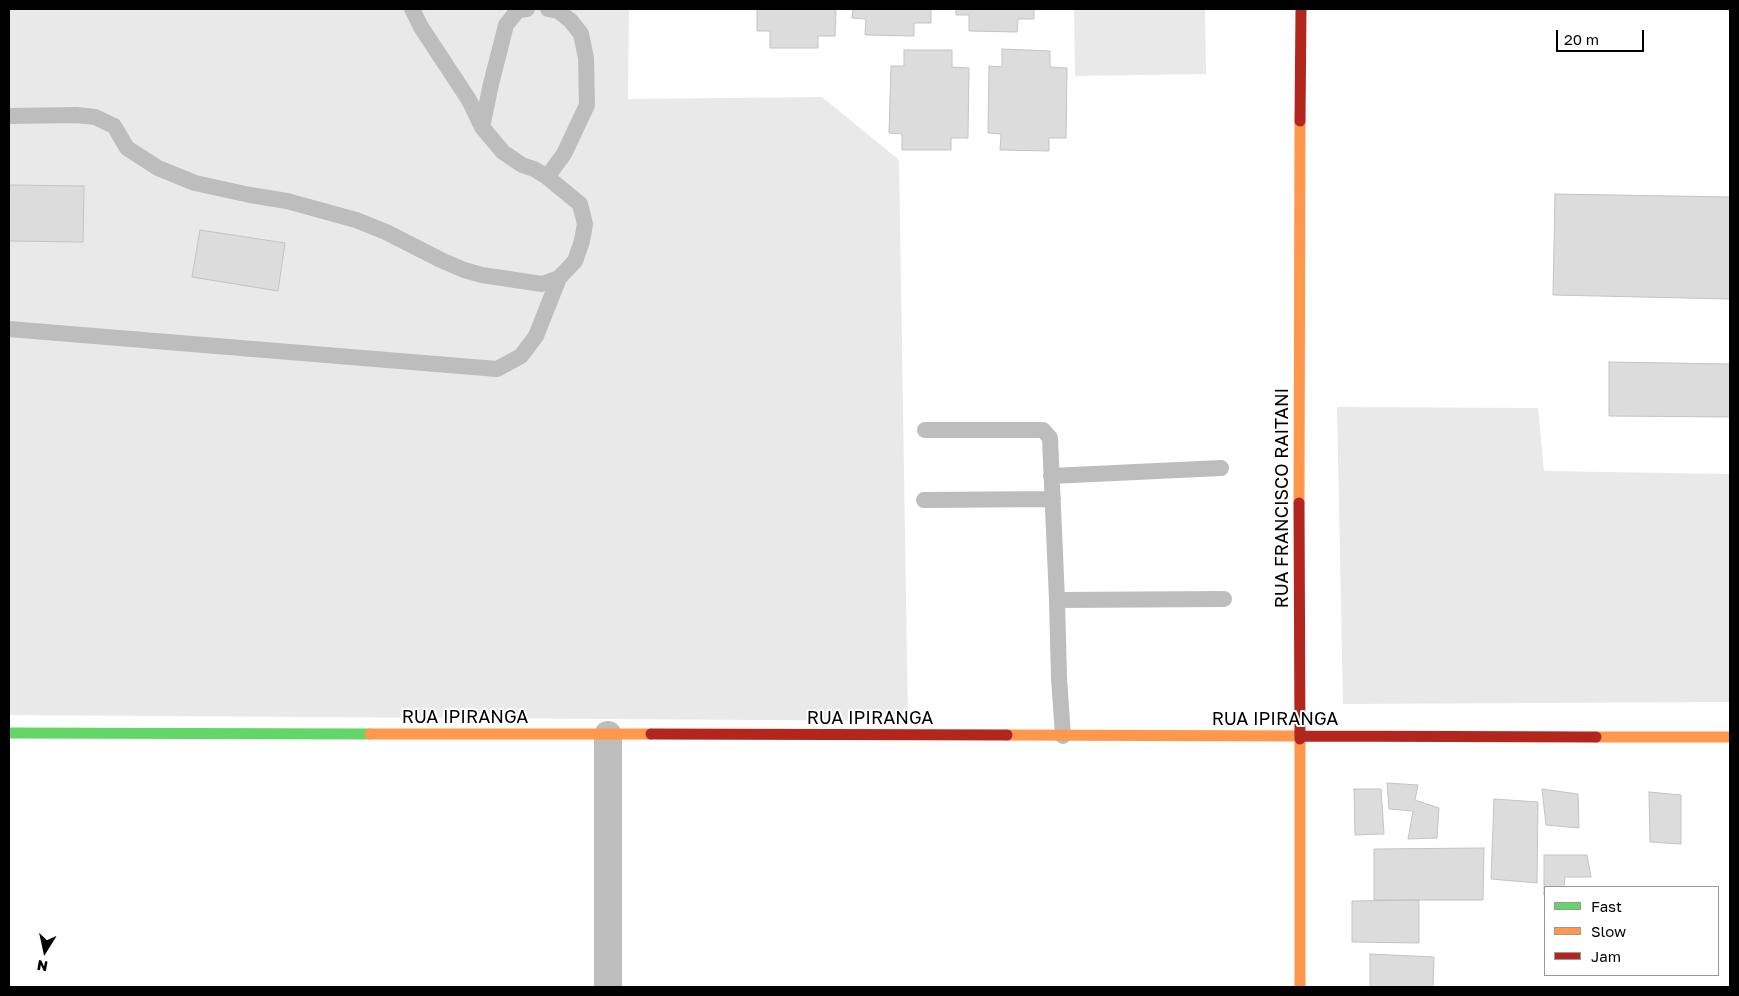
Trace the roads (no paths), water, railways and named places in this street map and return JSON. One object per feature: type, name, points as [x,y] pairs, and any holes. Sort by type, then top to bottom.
[{"type":"main road","name":"RUA FRANCISCO RAITANI","points":[[1300,987],[1301,9]]},
{"type":"main road","name":"RUA IPIRANGA","points":[[9,733],[1730,737]]},
{"type":"street","points":[[608,734],[608,987]]},
{"type":"lane","points":[[9,329],[497,369],[521,356],[536,336],[559,278],[575,261],[582,242],[585,224],[580,204],[548,177],[522,165],[503,152],[482,127],[469,100],[421,27],[412,9]]},
{"type":"lane","points":[[548,9],[558,11],[571,21],[581,34],[586,58],[587,105],[564,154],[548,177]]},
{"type":"lane","points":[[482,127],[506,25],[520,10]]},
{"type":"lane","points":[[9,116],[76,115],[95,117],[114,126],[127,148],[158,168],[194,183],[287,201],[356,220],[386,232],[441,260],[482,275],[542,284],[559,278]]},
{"type":"lane","points":[[924,430],[1043,430],[1050,438],[1063,736]]},
{"type":"lane","points":[[1051,476],[1221,468]]},
{"type":"lane","points":[[924,500],[1052,499]]},
{"type":"lane","points":[[1057,600],[1224,599]]}]
